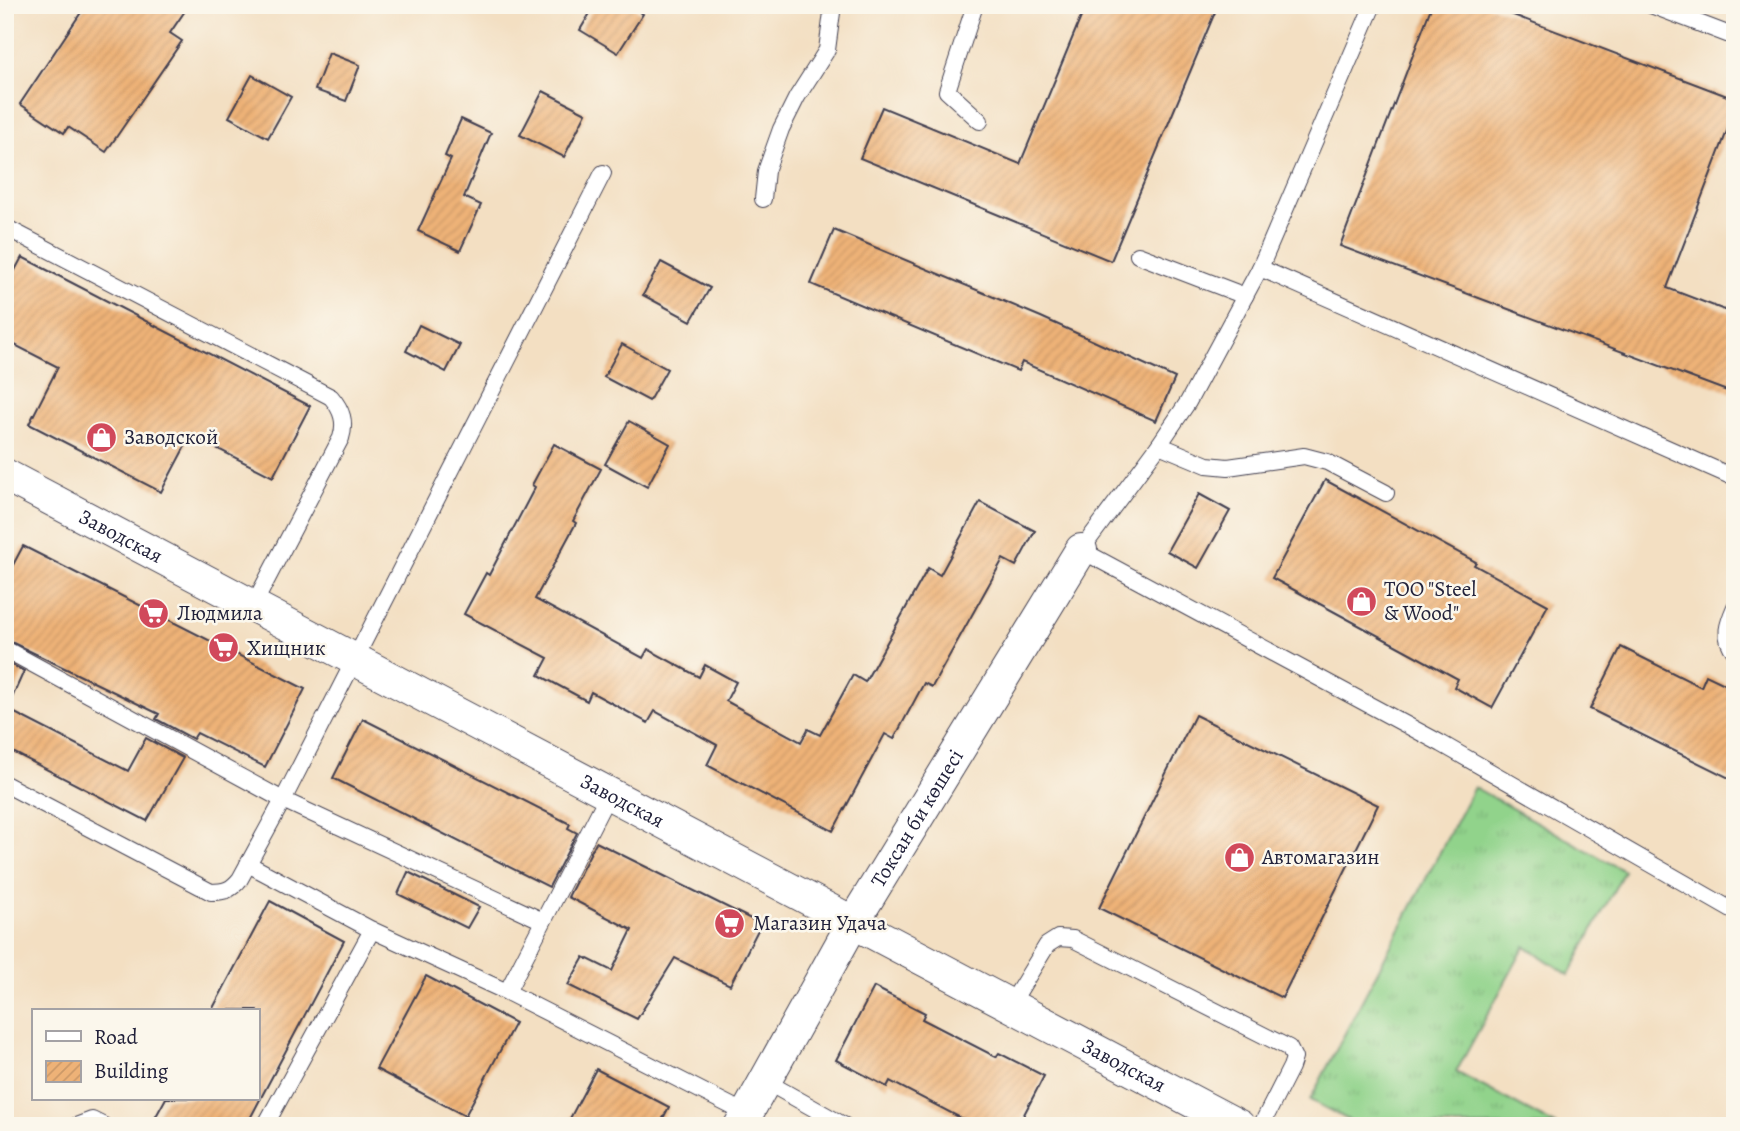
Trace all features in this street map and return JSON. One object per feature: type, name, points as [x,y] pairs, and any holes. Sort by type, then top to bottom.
[{"type":"street","name":"Заводская","points":[[5,475],[855,921],[1239,1126]]},
{"type":"street","name":"Токсан би көшесі","points":[[743,1120],[855,921],[1081,550]]},
{"type":"lane","points":[[763,199],[766,171],[781,129],[797,97],[827,50],[833,5]]},
{"type":"lane","points":[[975,5],[947,91],[980,121]]},
{"type":"lane","points":[[1373,5],[1260,268],[1245,296],[1188,402],[1081,550],[1442,744],[1735,912]]},
{"type":"lane","points":[[1651,5],[1735,37]]},
{"type":"lane","points":[[5,784],[211,892],[224,892],[232,888],[283,800],[603,173]]},
{"type":"lane","points":[[5,227],[331,397],[340,407],[344,428],[341,438],[254,604]]},
{"type":"lane","points":[[1138,255],[1245,296]]},
{"type":"lane","points":[[1260,268],[1735,478]]},
{"type":"lane","points":[[1159,445],[1207,465],[1228,467],[1304,456],[1327,462],[1387,493]]},
{"type":"lane","points":[[1735,607],[1726,634],[1729,645],[1735,652]]},
{"type":"lane","points":[[5,649],[283,800],[543,921]]},
{"type":"lane","points":[[506,992],[610,793]]},
{"type":"lane","points":[[248,864],[372,930],[506,992],[743,1120]]},
{"type":"lane","points":[[265,1126],[372,930]]},
{"type":"lane","points":[[1010,1004],[1047,945],[1058,938],[1073,939],[1289,1048],[1294,1058],[1292,1066],[1261,1126]]},
{"type":"lane","points":[[765,1081],[845,1126]]},
{"type":"lane","points":[[76,1126],[92,1121],[104,1126]]},
{"type":"green space","points":[[1474,787],[1624,871],[1569,975],[1525,946],[1456,1072],[1557,1126],[1360,1126],[1310,1100]]},
{"type":"building","points":[[86,5],[189,5],[170,33],[182,41],[106,152],[68,127],[64,133],[20,104]]},
{"type":"building","points":[[595,5],[630,5],[643,14],[618,53],[580,30]]},
{"type":"building","points":[[1086,5],[1218,5],[1111,261],[860,158],[882,107],[1020,164]]},
{"type":"building","points":[[1432,5],[1487,5],[1735,99],[1735,110],[1667,288],[1735,314],[1735,394],[1340,246]]},
{"type":"building","points":[[329,53],[360,65],[346,101],[315,90]]},
{"type":"building","points":[[252,75],[291,97],[268,138],[229,117]]},
{"type":"building","points":[[543,91],[586,113],[564,157],[520,135]]},
{"type":"building","points":[[461,119],[491,133],[464,197],[481,205],[460,251],[418,231],[451,159],[445,156]]},
{"type":"building","points":[[834,230],[1041,317],[1175,378],[1156,421],[1022,362],[1018,371],[811,284]]},
{"type":"building","points":[[22,257],[310,406],[273,477],[191,435],[161,492],[29,424],[58,367],[5,340],[5,289]]},
{"type":"building","points":[[661,262],[710,288],[691,321],[643,295]]},
{"type":"building","points":[[419,325],[460,345],[446,372],[406,351]]},
{"type":"building","points":[[622,344],[667,369],[649,401],[604,377]]},
{"type":"building","points":[[629,421],[670,444],[647,487],[605,464]]},
{"type":"building","points":[[554,444],[601,469],[573,521],[576,523],[535,599],[643,658],[648,649],[699,677],[705,665],[736,682],[726,701],[801,742],[808,729],[820,735],[853,675],[865,682],[928,568],[940,575],[980,502],[1035,531],[1016,566],[1003,559],[932,687],[924,683],[894,739],[885,734],[833,831],[707,765],[717,745],[655,711],[648,723],[591,692],[587,701],[539,675],[548,658],[464,614],[486,573],[489,575]]},
{"type":"building","points":[[1325,480],[1476,562],[1474,565],[1548,605],[1492,708],[1454,687],[1458,679],[1272,578]]},
{"type":"building","points":[[1199,494],[1230,511],[1198,568],[1167,551]]},
{"type":"building","points":[[23,546],[305,689],[265,767],[197,733],[193,739],[156,719],[159,714],[5,639],[5,580]]},
{"type":"building","points":[[1621,647],[1701,687],[1706,675],[1735,689],[1735,781],[1590,709]]},
{"type":"building","points":[[5,661],[24,671],[7,709],[128,771],[146,738],[183,758],[147,821],[5,748]]},
{"type":"building","name":"Автомагазин","points":[[1195,715],[1378,805],[1282,998],[1099,908]]},
{"type":"building","points":[[363,719],[570,824],[568,828],[577,833],[549,887],[333,778]]},
{"type":"building","points":[[596,842],[761,924],[730,985],[675,958],[637,1019],[568,985],[584,957],[612,971],[632,930],[568,897]]},
{"type":"building","points":[[408,872],[479,907],[467,928],[398,894]]},
{"type":"building","points":[[270,901],[344,941],[246,1126],[169,1126],[155,1118],[165,1100],[259,1100],[259,1009],[213,1009]]},
{"type":"building","points":[[426,976],[515,1023],[465,1116],[376,1069]]},
{"type":"building","points":[[874,987],[925,1013],[922,1019],[996,1057],[999,1053],[1044,1076],[1018,1126],[976,1126],[890,1081],[887,1087],[836,1060]]},
{"type":"building","points":[[596,1069],[669,1107],[659,1126],[566,1126]]},
{"type":"place","name":"Заводской","points":[[101,437]]},
{"type":"place","name":"TOO \"Steel & Wood\"","points":[[1361,601]]},
{"type":"place","name":"Людмила","points":[[154,613]]},
{"type":"place","name":"Хищник","points":[[224,648]]},
{"type":"place","name":"Автомагазин","points":[[1239,857]]},
{"type":"place","name":"Магазин Удача","points":[[730,923]]}]
